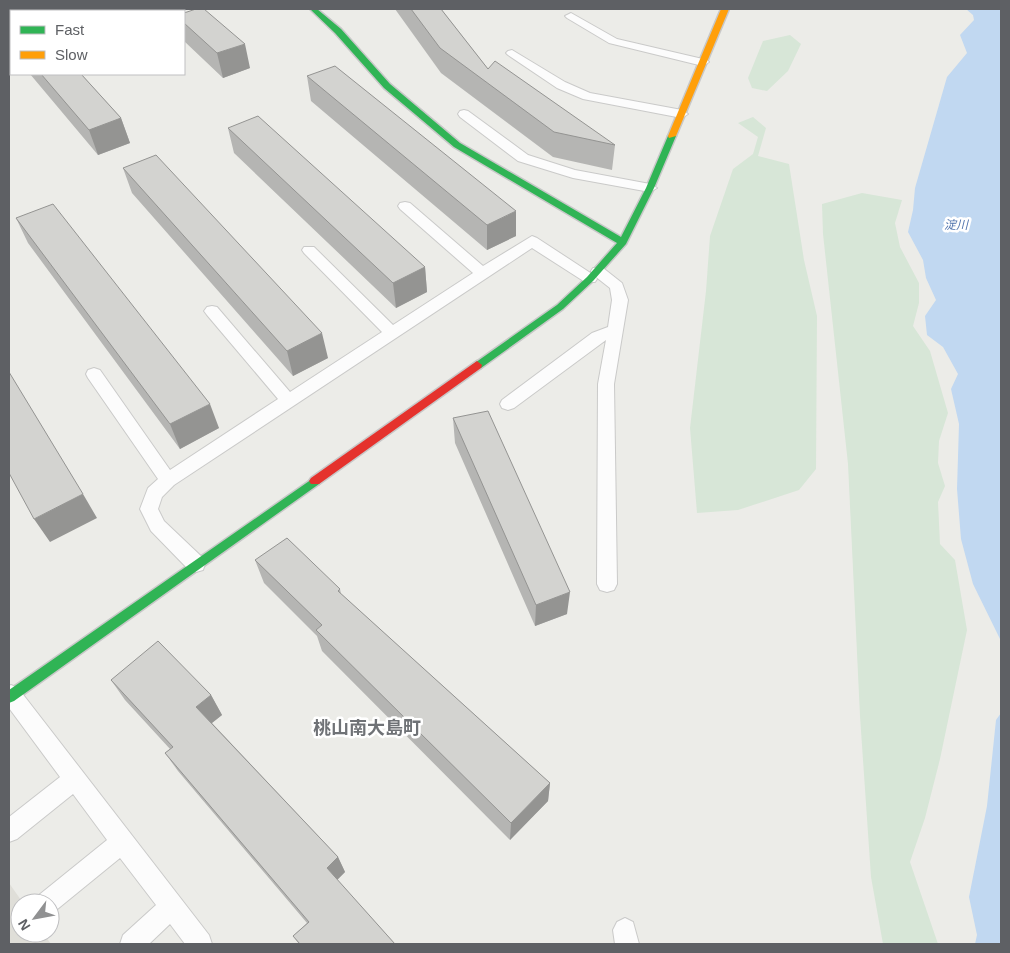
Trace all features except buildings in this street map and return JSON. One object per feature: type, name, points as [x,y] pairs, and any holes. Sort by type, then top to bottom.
[{"type":"street","points":[[313,9],[338,31],[387,86],[457,145],[623,242]]},
{"type":"street","points":[[10,696],[560,307],[594,275],[623,242],[650,188],[725,9]]},
{"type":"lane","points":[[571,16],[613,41],[703,62]]},
{"type":"lane","points":[[512,52],[561,85],[586,96],[682,114]]},
{"type":"lane","points":[[464,114],[523,158],[573,174],[650,188]]},
{"type":"lane","points":[[405,206],[483,274]]},
{"type":"lane","points":[[196,564],[157,526],[149,509],[154,493],[168,480],[532,241],[617,286],[620,300],[606,384],[607,584]]},
{"type":"lane","points":[[309,250],[392,333]]},
{"type":"lane","points":[[212,311],[288,401]]},
{"type":"lane","points":[[508,404],[597,337],[615,330]]},
{"type":"lane","points":[[94,374],[168,480]]},
{"type":"lane","points":[[10,696],[123,841],[200,944]]},
{"type":"lane","points":[[9,831],[75,780]]},
{"type":"lane","points":[[59,893],[123,841]]},
{"type":"lane","points":[[132,944],[171,907]]},
{"type":"shaded area","points":[[9,883],[16,893],[10,893],[10,943],[51,944],[9,944]]},
{"type":"green space","points":[[790,35],[801,44],[788,71],[767,91],[752,88],[748,78],[763,41]]},
{"type":"green space","points":[[753,117],[766,128],[758,156],[789,164],[804,260],[817,316],[816,469],[799,490],[738,510],[697,513],[690,428],[706,291],[710,236],[733,169],[753,154],[758,137],[738,123]]},
{"type":"green space","points":[[862,193],[902,200],[895,223],[900,247],[919,283],[919,303],[913,326],[930,351],[948,413],[939,441],[938,463],[945,486],[938,502],[940,544],[955,560],[967,630],[940,759],[925,818],[910,862],[938,944],[883,944],[871,877],[860,716],[848,464],[823,234],[822,204]]},
{"type":"water","name":"淀川","points":[[966,9],[1001,9],[1001,641],[973,584],[961,539],[957,489],[959,424],[951,389],[958,374],[943,347],[927,335],[925,316],[936,300],[926,278],[923,260],[908,232],[915,188],[947,77],[967,53],[960,35],[974,20],[973,15]]},
{"type":"water","points":[[1001,713],[1001,944],[975,944],[977,935],[969,897],[987,806],[996,720]]},
{"type":"traffic: fast","points":[[313,9],[338,31],[387,86],[457,145],[623,242]]},
{"type":"traffic: fast","points":[[477,365],[560,307],[590,279],[623,242],[650,188],[672,136]]},
{"type":"traffic: fast","points":[[9,697],[315,481]]},
{"type":"traffic: slow","points":[[672,136],[725,9]]},
{"type":"traffic: jam","points":[[315,481],[477,365]]},
{"type":"district","name":"桃山南大島町","points":[[367,728]]}]
